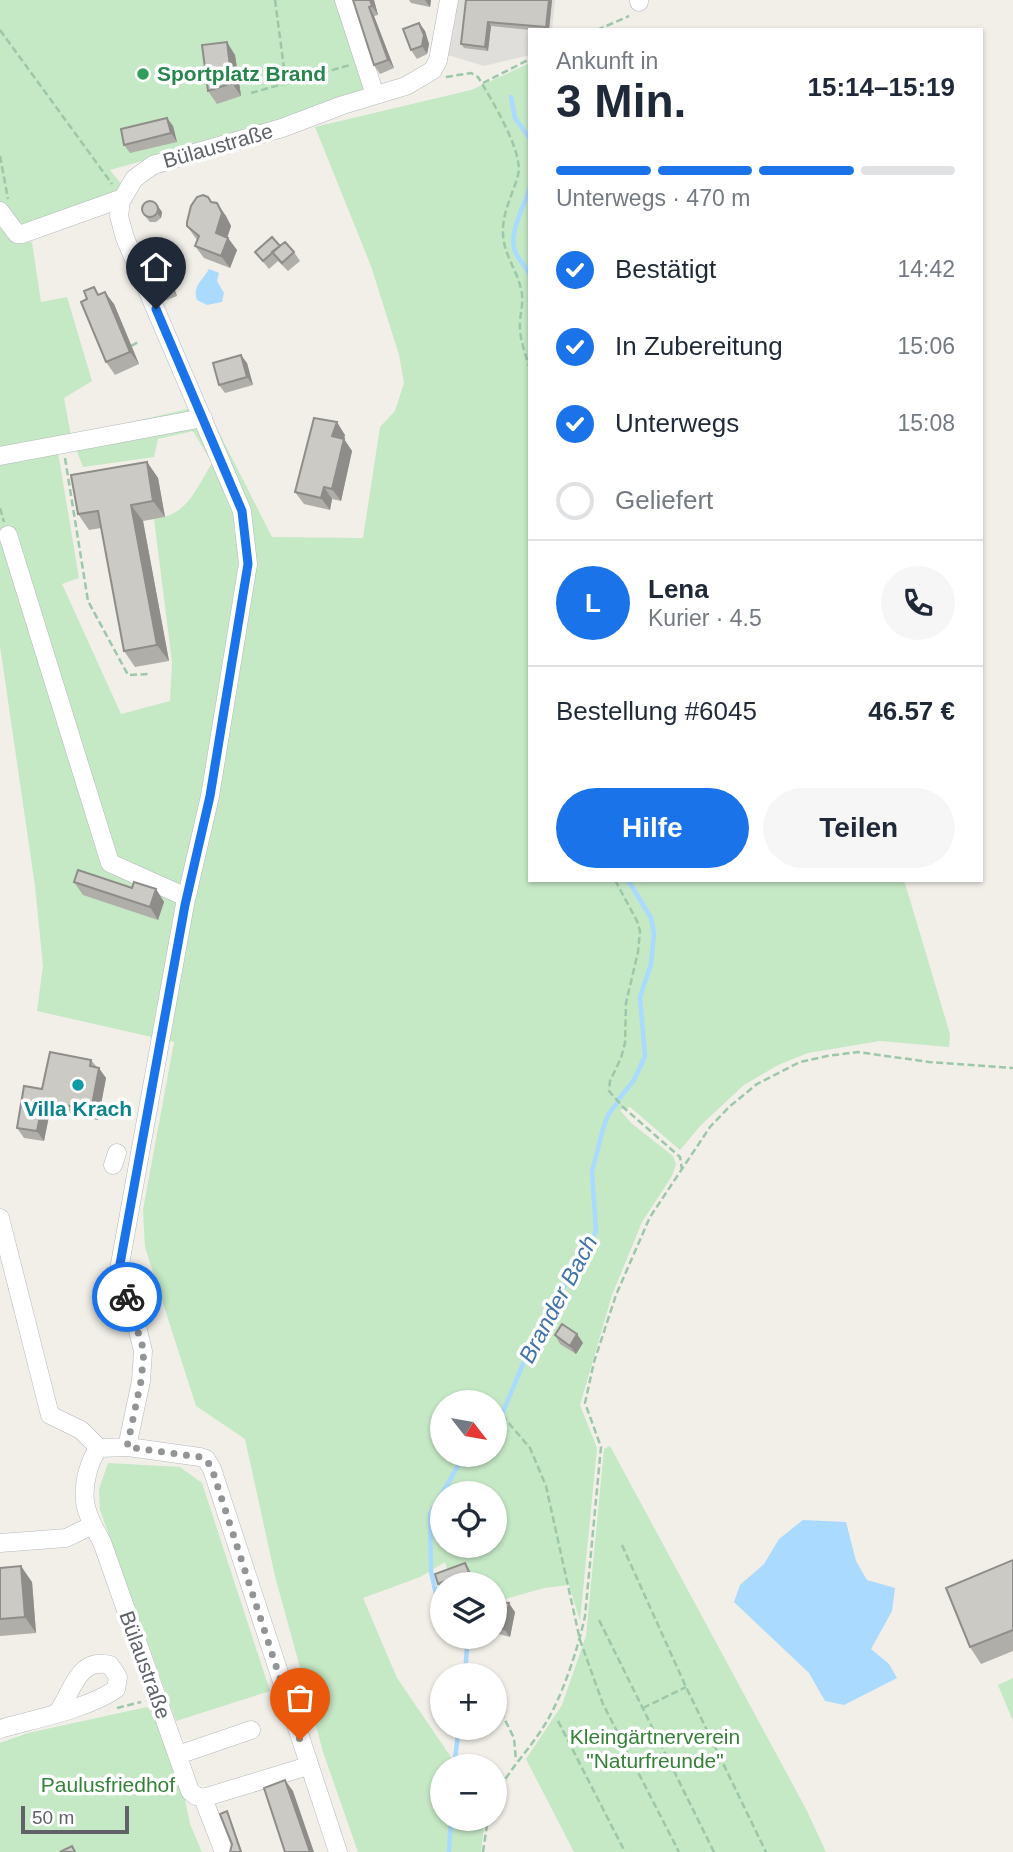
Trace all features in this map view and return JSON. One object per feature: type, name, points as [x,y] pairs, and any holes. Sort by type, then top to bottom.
[{"type":"street","points":[[344,0],[375,95]]},
{"type":"street","points":[[438,73],[449,0]]},
{"type":"street","name":"Bülaustraße","points":[[123,198],[134,179],[153,165],[282,128],[438,73]]},
{"type":"street","points":[[5,207],[17,234],[22,234],[123,198]]},
{"type":"street","points":[[123,198],[119,216],[125,238],[242,511],[248,564],[210,796],[186,897],[120,1264],[124,1289],[144,1351],[141,1381],[127,1447]]},
{"type":"street","points":[[0,456],[204,418]]},
{"type":"street","points":[[8,535],[110,863],[186,897]]},
{"type":"street","points":[[0,1218],[50,1415],[81,1430],[99,1448],[127,1447],[200,1457],[206,1459],[212,1469],[338,1852]]},
{"type":"street","name":"Bülaustraße","points":[[99,1448],[93,1455],[88,1471],[85,1501],[190,1791],[203,1798],[224,1852]]},
{"type":"street","points":[[0,1543],[66,1538],[93,1525]]},
{"type":"street","points":[[0,1729],[58,1712]]},
{"type":"street","points":[[177,1755],[251,1730]]},
{"type":"street","points":[[203,1798],[308,1766]]},
{"type":"path","points":[[275,0],[286,83]]},
{"type":"path","points":[[602,28],[644,10],[639,1]]},
{"type":"path","points":[[0,30],[123,198]]},
{"type":"path","points":[[251,93],[363,61]]},
{"type":"path","points":[[482,83],[528,61]]},
{"type":"path","points":[[438,73],[471,73],[482,83],[516,148],[520,163],[502,231],[504,244],[521,286],[521,338],[528,362]]},
{"type":"path","points":[[0,156],[5,207]]},
{"type":"path","points":[[131,346],[140,341]]},
{"type":"path","points":[[63,445],[88,601],[128,674],[150,674]]},
{"type":"path","points":[[616,882],[640,931],[626,1003],[625,1043],[610,1081],[609,1091],[623,1107],[680,1157],[682,1170]]},
{"type":"path","points":[[507,1774],[550,1716],[580,1640],[589,1577],[601,1447],[585,1403],[604,1326],[650,1217],[695,1148],[729,1107],[757,1084],[800,1062],[858,1052],[929,1062],[1013,1068]]},
{"type":"path","points":[[508,1419],[530,1448],[546,1486],[580,1640],[603,1704],[679,1852]]},
{"type":"path","points":[[622,1545],[686,1687],[766,1852]]},
{"type":"path","points":[[599,1619],[714,1852]]},
{"type":"path","points":[[643,1708],[686,1687]]},
{"type":"path","points":[[558,1721],[625,1852]]},
{"type":"path","points":[[507,1724],[514,1738],[516,1761]]},
{"type":"path","points":[[484,1852],[486,1831]]},
{"type":"shaded area","points":[[458,0],[555,0],[552,28],[528,28],[528,55],[484,66],[448,55]]},
{"type":"green space","points":[[0,0],[337,0],[365,90],[251,130],[110,170],[123,186],[117,191],[6,236],[14,243],[32,242],[41,302],[67,297],[92,381],[64,398],[71,436],[205,405],[272,537],[363,538],[380,427],[395,411],[404,383],[399,355],[371,266],[315,127],[471,90],[528,64],[528,882],[905,882],[950,1034],[949,1047],[880,1041],[808,1053],[778,1065],[744,1085],[701,1125],[680,1150],[630,1107],[620,1110],[631,1123],[673,1156],[676,1164],[672,1176],[642,1222],[612,1295],[580,1405],[597,1448],[580,1621],[569,1585],[544,1588],[507,1599],[507,1572],[448,1572],[445,1562],[420,1577],[363,1598],[397,1678],[430,1726],[430,1740],[439,1740],[449,1754],[430,1754],[430,1831],[483,1831],[481,1852],[358,1852],[323,1752],[275,1576],[245,1439],[196,1406],[145,1247],[143,1210],[174,1042],[37,1011],[43,966],[35,886],[0,646]],"holes":[[[193,431],[212,463],[183,507],[175,513],[154,519],[172,662],[170,701],[121,714],[62,584],[79,578],[56,440],[71,436],[83,467],[154,457],[158,439]]]},
{"type":"green space","name":"Kleingärtnerverein \"Naturfreunde\"","points":[[610,1446],[806,1809],[826,1852],[574,1852],[526,1759],[562,1705],[586,1636],[604,1449]]},
{"type":"green space","points":[[108,1463],[180,1467],[202,1483],[270,1691],[176,1721],[100,1510],[99,1489]]},
{"type":"green space","points":[[1013,1678],[1013,1721],[998,1685]]},
{"type":"green space","name":"Paulusfriedhof","points":[[147,1707],[157,1717],[185,1799],[190,1824],[202,1852],[0,1852],[0,1743],[28,1733]]},
{"type":"water","points":[[209,269],[219,273],[217,281],[224,293],[222,302],[207,305],[197,300],[196,291]]},
{"type":"water","points":[[803,1520],[846,1522],[856,1561],[867,1580],[895,1588],[892,1611],[871,1649],[889,1664],[897,1678],[844,1705],[825,1701],[809,1673],[734,1602],[740,1585],[764,1564],[779,1539]]},
{"type":"building","points":[[353,0],[370,0],[372,6],[369,7],[388,60],[374,65]]},
{"type":"building","points":[[466,0],[549,0],[546,27],[488,22],[485,47],[461,44]]},
{"type":"building","points":[[419,23],[424,35],[422,46],[411,50],[403,29]]},
{"type":"building","points":[[227,42],[232,83],[208,91],[202,45]]},
{"type":"building","points":[[167,118],[171,133],[124,145],[121,129]]},
{"type":"building","points":[[203,195],[211,202],[217,203],[222,213],[216,233],[228,238],[221,256],[195,246],[199,236],[187,226],[191,206],[197,197]]},
{"type":"building","points":[[147,201],[153,201],[158,209],[156,215],[147,217],[142,212],[142,206]]},
{"type":"building","points":[[272,237],[280,246],[263,261],[255,252]]},
{"type":"building","points":[[285,242],[294,252],[282,263],[272,252]]},
{"type":"building","points":[[158,254],[171,287],[158,293],[144,259]]},
{"type":"building","points":[[94,287],[98,295],[105,292],[130,352],[106,362],[81,302],[87,299],[84,291]]},
{"type":"building","points":[[241,355],[247,377],[219,385],[213,363]]},
{"type":"building","points":[[314,418],[337,422],[332,436],[344,439],[332,489],[324,487],[321,498],[295,492]]},
{"type":"building","points":[[147,462],[153,501],[131,505],[157,645],[124,651],[98,511],[78,514],[71,475]]},
{"type":"building","points":[[78,870],[132,888],[134,882],[156,889],[150,907],[74,882]]},
{"type":"building","points":[[50,1052],[91,1060],[90,1066],[99,1068],[91,1110],[43,1101],[37,1131],[17,1128],[24,1086],[42,1089]]},
{"type":"building","points":[[562,1324],[577,1334],[570,1346],[555,1335]]},
{"type":"building","points":[[1013,1560],[1013,1630],[970,1647],[946,1588]]},
{"type":"building","points":[[465,1563],[469,1572],[440,1572]]},
{"type":"building","points":[[21,1566],[25,1617],[0,1619],[0,1568]]},
{"type":"building","points":[[285,1780],[310,1852],[285,1852],[264,1788]]},
{"type":"building","points":[[227,1811],[241,1852],[230,1852],[232,1844],[220,1814]]},
{"type":"building","points":[[72,1846],[75,1852],[60,1852]]},
{"type":"waterway","name":"Brander Bach","points":[[511,97],[515,118],[528,136]]},
{"type":"waterway","name":"Brander Bach","points":[[528,192],[515,228],[513,244],[528,272]]},
{"type":"waterway","name":"Brander Bach","points":[[619,1099],[634,1080],[645,1056],[640,997],[651,964],[654,933],[651,918],[629,882]]},
{"type":"waterway","name":"Brander Bach","points":[[508,1400],[535,1335],[568,1280],[587,1255],[596,1230],[592,1172],[603,1129],[616,1104]]},
{"type":"waterway","name":"Brander Bach","points":[[431,1572],[430,1514],[457,1467]]},
{"type":"waterway","name":"Brander Bach","points":[[466,1663],[467,1649]]},
{"type":"waterway","name":"Brander Bach","points":[[456,1754],[457,1740]]},
{"type":"waterway","name":"Brander Bach","points":[[449,1852],[450,1831]]},
{"type":"way so far","points":[[127,1297],[144,1351],[141,1381],[127,1447],[200,1457],[206,1459],[212,1469],[300,1740]]},
{"type":"place","name":"Sportplatz Brand","points":[[143,74]]},
{"type":"place","name":"Villa Krach","points":[[78,1085]]},
{"type":"route","points":[[127,1297],[120,1264],[185,905],[210,796],[248,564],[242,511],[156,309]]}]
